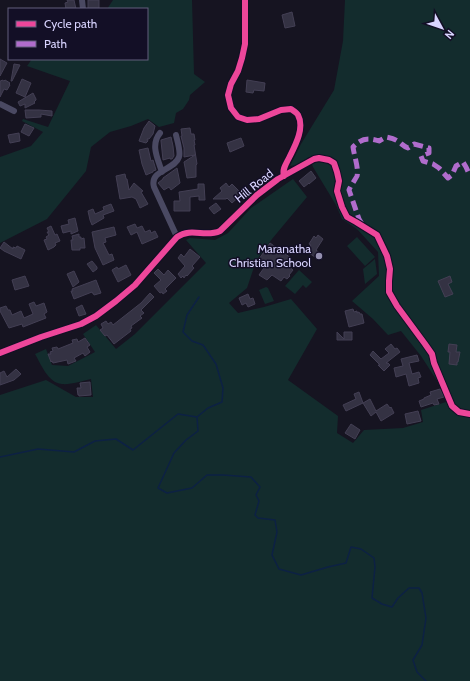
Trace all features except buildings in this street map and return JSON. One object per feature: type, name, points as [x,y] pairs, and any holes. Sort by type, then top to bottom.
[{"type":"street","points":[[245,0],[245,44],[238,71],[231,84],[228,96],[231,108],[234,112],[238,117],[247,120],[259,119],[281,110],[291,109],[298,114],[301,122],[300,133],[284,169],[284,176]]},
{"type":"street","points":[[0,104],[14,111]]},
{"type":"street","points":[[160,132],[156,138],[154,146],[162,172]]},
{"type":"street","points":[[0,354],[41,337],[81,324],[96,316],[135,285],[177,237],[153,186],[154,178],[179,162],[176,135]]},
{"type":"street","name":"Hill Road","points":[[177,237],[188,232],[210,234],[220,231],[257,195],[284,176],[314,159],[324,158],[334,163],[339,181],[337,191],[347,217],[377,235],[387,256],[390,269],[389,292],[397,306],[432,354],[434,363],[452,406],[460,412],[470,414]]},
{"type":"green space","points":[[113,0],[192,0],[194,74],[205,82],[190,95],[189,100],[183,109],[176,113],[174,123],[159,127],[148,119],[110,132],[91,147],[86,171],[47,219],[0,243],[0,157],[31,146],[43,132],[22,121],[23,119],[48,127],[70,81],[27,66],[31,60],[148,60],[148,8],[108,8]]},
{"type":"green space","points":[[345,0],[470,0],[470,681],[0,681],[0,395],[46,380],[76,397],[93,397],[91,379],[69,384],[57,383],[49,377],[35,354],[46,349],[52,365],[68,366],[95,352],[83,334],[96,325],[116,349],[135,334],[206,263],[186,240],[190,238],[215,240],[228,233],[251,208],[293,179],[307,197],[256,261],[247,288],[229,303],[238,313],[291,299],[317,329],[288,380],[338,416],[337,433],[353,443],[364,430],[403,428],[423,422],[421,410],[446,402],[441,387],[421,356],[401,331],[388,335],[373,319],[352,301],[379,276],[378,252],[357,229],[342,219],[336,205],[313,167],[309,157],[298,165],[290,166],[301,144],[334,90],[343,41]]},
{"type":"green space","points":[[357,237],[375,257],[365,266],[347,246]]},
{"type":"green space","points":[[375,259],[377,274],[365,284],[363,269]]},
{"type":"green space","points":[[299,270],[312,282],[306,288],[303,285],[295,294],[285,286]]},
{"type":"green space","points":[[266,287],[268,288],[274,301],[265,304],[259,290]]},
{"type":"waterway","points":[[197,417],[208,408],[222,402],[223,388],[216,364],[203,345],[192,341],[183,332],[187,315],[199,297]]},
{"type":"waterway","points":[[0,457],[38,449],[74,452],[95,441],[116,439],[133,450],[178,414],[197,417],[198,431],[186,440],[174,453],[158,488],[167,493],[192,488],[207,475],[251,477],[260,487],[256,495],[259,501],[255,515],[258,518],[275,520],[277,532],[272,555],[279,569],[301,575],[346,563],[351,547],[361,549],[374,558],[375,567],[372,598],[382,604],[392,607],[398,598],[409,588],[419,588],[422,593],[426,618],[422,645],[413,660],[417,672],[426,681]]},
{"type":"marked path","points":[[362,224],[349,190],[357,176],[357,166],[353,147],[359,142],[368,139],[379,141],[386,137],[396,140],[408,148],[414,144],[429,148],[429,153],[421,156],[423,161],[433,164],[439,168],[448,178],[452,175],[456,166],[463,162],[470,176]]},
{"type":"cycle path","points":[[245,0],[245,44],[238,71],[231,84],[228,95],[231,108],[238,117],[247,120],[259,119],[281,110],[291,109],[298,114],[300,120],[300,131],[285,167],[284,176]]},
{"type":"cycle path","points":[[0,353],[41,337],[81,324],[96,316],[135,285],[177,237],[188,233],[214,233],[220,231],[257,195],[278,179],[314,159],[319,158],[329,160],[334,163],[339,181],[337,191],[347,217],[377,235],[387,256],[390,269],[389,292],[397,306],[432,354],[434,363],[452,406],[459,412],[470,414]]},
{"type":"place","name":"Maranatha Christian School","points":[[319,256]]}]
